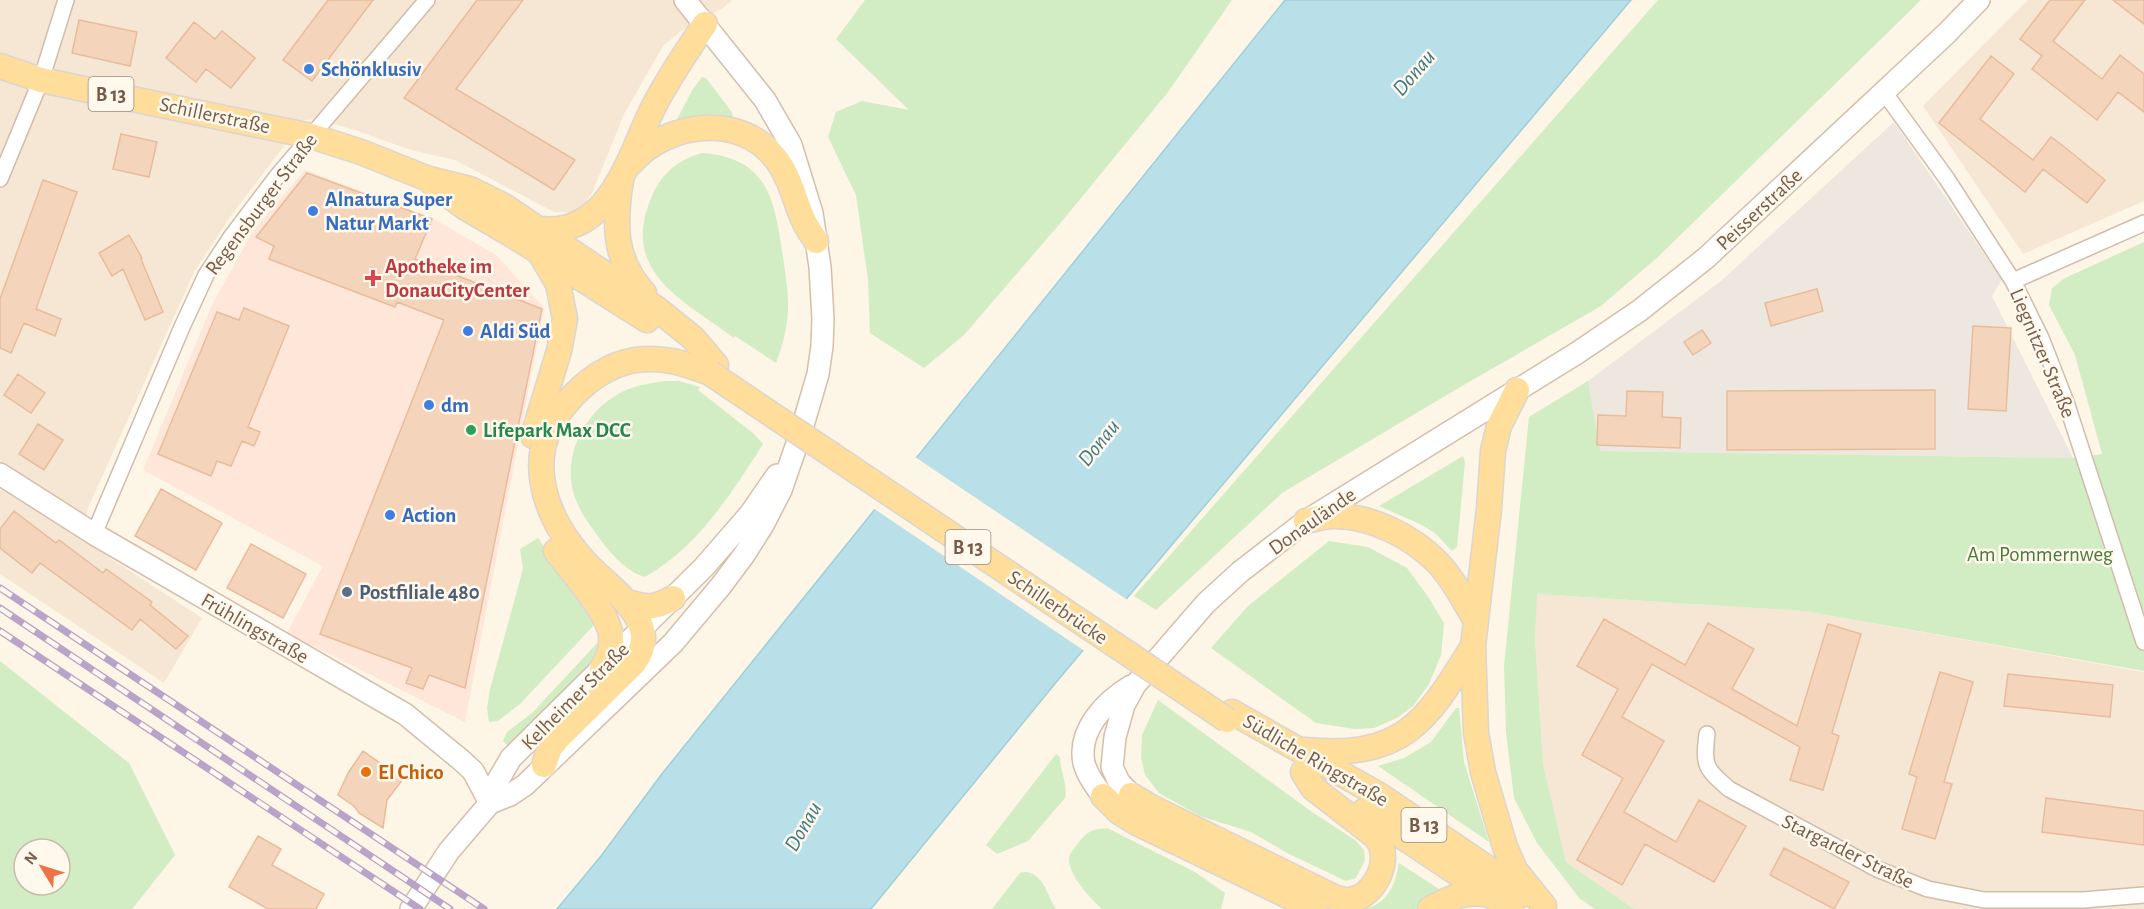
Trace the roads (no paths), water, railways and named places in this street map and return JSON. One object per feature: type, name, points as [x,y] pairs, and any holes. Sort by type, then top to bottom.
[{"type":"main road","points":[[657,309],[626,270],[619,250],[617,207],[624,173],[647,120],[663,90],[705,24]]},
{"type":"main road","name":"Schillerstraße","points":[[0,66],[40,80],[312,136],[350,148],[426,178],[470,189],[504,206],[540,229],[657,309],[693,338],[713,369]]},
{"type":"main road","points":[[540,229],[564,230],[593,214],[624,173],[646,149],[672,134],[714,128],[740,132],[754,139],[775,157],[786,172],[804,222],[816,241]]},
{"type":"main road","name":"Schillerstraße","points":[[426,178],[466,208],[673,337],[713,369]]},
{"type":"main road","points":[[540,253],[558,284],[565,319],[559,351],[533,434],[527,468],[531,496],[538,520],[554,549],[602,612],[610,631],[610,651],[602,669]]},
{"type":"main road","points":[[544,765],[550,748],[558,738],[629,668],[641,653],[644,644],[637,617],[625,601],[572,546],[561,529],[545,494],[540,473],[540,460],[549,427],[570,397],[615,366],[641,360],[668,359],[713,369]]},
{"type":"main road","name":"Schillerbrücke","points":[[713,369],[1229,716]]},
{"type":"main road","points":[[1517,390],[1499,426],[1493,451],[1473,646],[1476,733],[1483,772],[1505,846],[1515,870],[1546,907]]},
{"type":"main road","points":[[1306,521],[1334,516],[1349,517],[1402,535],[1437,562],[1452,580],[1476,621]]},
{"type":"main road","points":[[625,601],[647,607],[659,606],[674,598]]},
{"type":"main road","points":[[1131,795],[1336,898],[1350,900],[1361,897],[1372,888],[1378,877],[1382,866],[1382,847],[1375,836],[1313,788],[1301,761],[1323,752],[1375,748],[1397,739],[1416,725],[1434,706],[1473,646]]},
{"type":"main road","name":"Südliche Ringstraße","points":[[1229,716],[1301,761],[1511,909]]},
{"type":"main road","name":"Südliche Ringstraße","points":[[1301,761],[1379,795],[1546,907]]},
{"type":"main road","points":[[1103,796],[1119,812],[1137,823],[1315,909]]},
{"type":"main road","points":[[1430,909],[1459,894],[1473,891],[1491,895]]},
{"type":"street","points":[[0,180],[40,80],[66,0]]},
{"type":"street","name":"Regensburger Straße","points":[[94,534],[206,275],[247,214],[427,0]]},
{"type":"street","points":[[411,909],[449,851],[490,803],[518,791],[673,643],[720,587],[763,525],[781,490],[810,403],[818,374],[822,346],[823,295],[809,204],[790,145],[765,100],[685,0]]},
{"type":"street","name":"Peisserstraße","points":[[1517,390],[1639,311],[1706,258],[1979,0]]},
{"type":"street","name":"Liegnitzer Straße","points":[[1884,92],[1947,179],[2013,281],[2041,338],[2066,402],[2144,642]]},
{"type":"street","points":[[2013,281],[2144,223]]},
{"type":"street","name":"Donaulände","points":[[1134,685],[1206,603],[1240,572],[1306,521],[1517,390]]},
{"type":"street","name":"Kelheimer Straße","points":[[490,803],[494,787],[511,758],[674,598],[729,540],[792,456]]},
{"type":"street","name":"Frühlingstraße","points":[[0,474],[94,534],[405,714],[462,760],[472,771],[490,803]]},
{"type":"street","points":[[1131,795],[1119,782],[1113,767],[1112,752],[1118,722],[1134,685]]},
{"type":"street","points":[[1103,796],[1092,781],[1084,762],[1087,737],[1102,708],[1116,695],[1134,685]]},
{"type":"street","name":"Stargarder Straße","points":[[1707,734],[1704,757],[1710,773],[1729,789],[1877,869],[1928,890],[1984,900],[2083,900],[2144,895]]},
{"type":"water","name":"Donau","points":[[1285,0],[1631,0],[1058,680],[871,909],[557,909],[601,856],[661,775]]},
{"type":"railway","points":[[0,588],[484,909]]},
{"type":"railway","points":[[0,608],[450,909]]},
{"type":"railway","points":[[0,631],[420,909]]},
{"type":"place","name":"Schönklusiv","points":[[309,69]]},
{"type":"place","name":"Alnatura Super Natur Markt","points":[[313,211]]},
{"type":"place","name":"Apotheke im DonauCityCenter","points":[[373,278]]},
{"type":"place","name":"Aldi Süd","points":[[468,331]]},
{"type":"place","name":"dm","points":[[429,405]]},
{"type":"place","name":"Lifepark Max DCC","points":[[471,430]]},
{"type":"place","name":"Action","points":[[390,515]]},
{"type":"place","name":"Postfiliale 480","points":[[347,592]]},
{"type":"place","name":"El Chico","points":[[366,772]]},
{"type":"park label","name":"Am Pommernweg","points":[[2040,554]]}]
